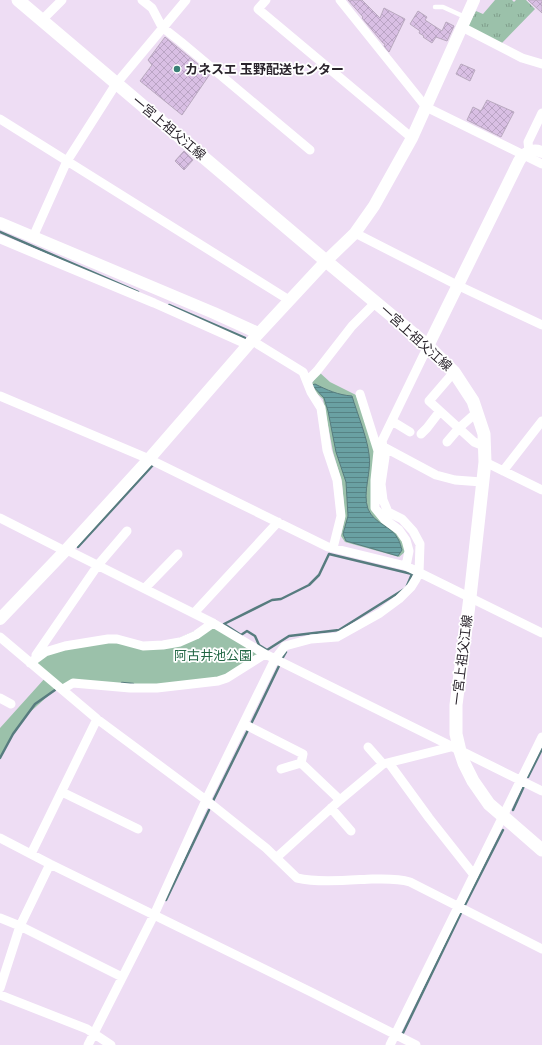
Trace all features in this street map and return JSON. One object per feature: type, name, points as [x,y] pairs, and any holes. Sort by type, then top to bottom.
[{"type":"main road","name":"一宮上祖父江線","points":[[18,0],[428,346],[454,372],[473,401],[484,434],[485,462],[456,705],[456,749],[473,781],[489,804],[542,850]]},
{"type":"street","points":[[42,20],[62,0]]},
{"type":"street","points":[[142,0],[152,8],[162,27],[310,150]]},
{"type":"street","points":[[33,237],[67,161],[116,84],[186,0]]},
{"type":"street","points":[[266,0],[258,9],[412,138]]},
{"type":"street","points":[[340,0],[426,107],[526,153],[542,164]]},
{"type":"street","points":[[0,619],[149,460],[252,339],[326,261],[355,233],[374,206],[412,138],[474,0]]},
{"type":"street","points":[[464,22],[522,58],[542,64]]},
{"type":"street","points":[[406,566],[409,551],[406,540],[399,530],[384,519],[375,508],[375,480],[378,451],[457,285],[514,170],[526,153],[528,142],[542,113]]},
{"type":"street","points":[[0,119],[289,300]]},
{"type":"street","points":[[526,153],[542,152]]},
{"type":"street","points":[[0,223],[206,310],[303,372],[311,392],[321,408],[327,450],[337,480],[341,516],[333,548]]},
{"type":"street","points":[[355,233],[457,285],[542,325]]},
{"type":"street","points":[[0,239],[154,303],[252,339]]},
{"type":"street","points":[[307,381],[321,366],[352,326],[376,302]]},
{"type":"street","points":[[454,372],[430,401],[474,442],[484,446]]},
{"type":"street","points":[[88,1045],[154,915],[206,800],[275,659],[285,646],[311,639],[337,637],[380,613],[399,600],[411,588],[419,573],[420,544],[413,531],[402,519],[388,512],[383,500],[381,484],[385,457],[360,394]]},
{"type":"street","points":[[0,396],[149,460],[333,548],[406,566],[542,634]]},
{"type":"street","points":[[421,434],[440,411]]},
{"type":"street","points":[[447,442],[459,428],[477,412]]},
{"type":"street","points":[[392,421],[410,432]]},
{"type":"street","points":[[503,471],[542,421]]},
{"type":"street","points":[[380,445],[436,475],[455,480],[482,482]]},
{"type":"street","points":[[485,462],[542,490]]},
{"type":"street","points":[[0,518],[65,551],[69,551],[145,588],[214,623],[265,654],[542,791]]},
{"type":"street","points":[[194,613],[278,522]]},
{"type":"street","points":[[30,662],[41,649],[98,565],[127,531]]},
{"type":"street","points":[[145,588],[178,554]]},
{"type":"street","points":[[30,662],[45,652],[65,646],[108,639],[116,639],[143,646],[180,642],[196,635],[214,623]]},
{"type":"street","points":[[0,637],[97,719],[206,800],[266,848],[297,878],[342,880],[399,879],[410,882],[458,908],[542,949]]},
{"type":"street","points":[[63,689],[73,683],[130,688],[157,688],[218,681],[227,678],[265,654]]},
{"type":"street","points":[[0,698],[11,704]]},
{"type":"street","points":[[31,854],[97,719]]},
{"type":"street","points":[[244,724],[303,754],[301,763]]},
{"type":"street","points":[[390,1045],[542,737]]},
{"type":"street","points":[[368,747],[386,763],[474,875]]},
{"type":"street","points":[[276,858],[340,800],[386,763],[456,749]]},
{"type":"street","points":[[281,769],[301,763]]},
{"type":"street","points":[[301,763],[340,800]]},
{"type":"street","points":[[62,792],[138,829]]},
{"type":"street","points":[[331,808],[351,831]]},
{"type":"street","points":[[0,838],[416,1045]]},
{"type":"street","points":[[0,988],[20,926],[50,864]]},
{"type":"street","points":[[0,918],[20,926],[122,977]]},
{"type":"street","points":[[0,995],[87,1029],[111,1045]]},
{"type":"lane","points":[[435,7],[443,7],[464,22]]},
{"type":"green space","points":[[495,0],[512,0],[514,2],[516,0],[526,0],[535,9],[500,45],[468,26],[476,11],[483,14]]},
{"type":"green space","points":[[319,372],[330,382],[356,395],[375,451],[371,496],[404,542],[406,551],[399,557],[345,542],[341,536],[345,518],[342,482],[333,452],[323,399],[313,390],[311,385]]},
{"type":"green space","name":"阿古井池公園","points":[[213,623],[265,654],[227,678],[157,688],[59,686],[28,714],[13,734],[0,758],[0,728],[46,677],[30,663],[45,652],[87,642],[163,645]]},
{"type":"shaded area","points":[[315,384],[342,395],[352,396],[368,447],[370,461],[366,489],[366,502],[368,509],[374,518],[392,531],[395,535],[402,550],[398,556],[346,541],[343,534],[348,516],[346,482],[336,452],[324,398],[312,385]]},
{"type":"building","points":[[348,0],[362,0],[380,18],[384,8],[405,19],[389,52],[384,46],[385,44]]},
{"type":"building","points":[[528,0],[542,0],[542,13]]},
{"type":"building","points":[[418,11],[427,17],[425,20],[442,31],[446,22],[454,26],[447,41],[436,37],[432,43],[423,37],[424,36],[419,33],[420,31],[410,24]]},
{"type":"building","name":"カネスエ 玉野配送センター","points":[[165,37],[210,74],[182,115],[140,81],[152,65],[148,60]]},
{"type":"building","points":[[461,64],[475,70],[470,81],[456,74]]},
{"type":"building","points":[[487,100],[514,112],[501,137],[467,120],[473,107],[481,111]]},
{"type":"building","points":[[184,151],[193,160],[184,170],[175,161]]},
{"type":"waterway","points":[[0,232],[138,292]]},
{"type":"waterway","points":[[169,305],[245,338]]},
{"type":"waterway","points":[[78,547],[153,465]]},
{"type":"waterway","points":[[329,554],[412,574],[406,588],[339,630],[289,636],[267,650],[259,645],[255,636],[247,631],[241,635],[224,624],[272,600],[281,599],[309,585],[319,575],[329,554]]},
{"type":"waterway","points":[[282,659],[286,652]]},
{"type":"waterway","points":[[251,724],[279,666]]},
{"type":"waterway","points":[[122,683],[133,684]]},
{"type":"waterway","points":[[0,758],[13,734],[35,704],[55,690]]},
{"type":"waterway","points":[[213,801],[248,730]]},
{"type":"waterway","points":[[528,777],[542,749]]},
{"type":"waterway","points":[[513,810],[524,786]]},
{"type":"waterway","points":[[166,900],[209,810]]},
{"type":"waterway","points":[[465,905],[503,830]]},
{"type":"waterway","points":[[403,1033],[461,913]]},
{"type":"place","name":"カネスエ 玉野配送センター","points":[[177,69]]}]
